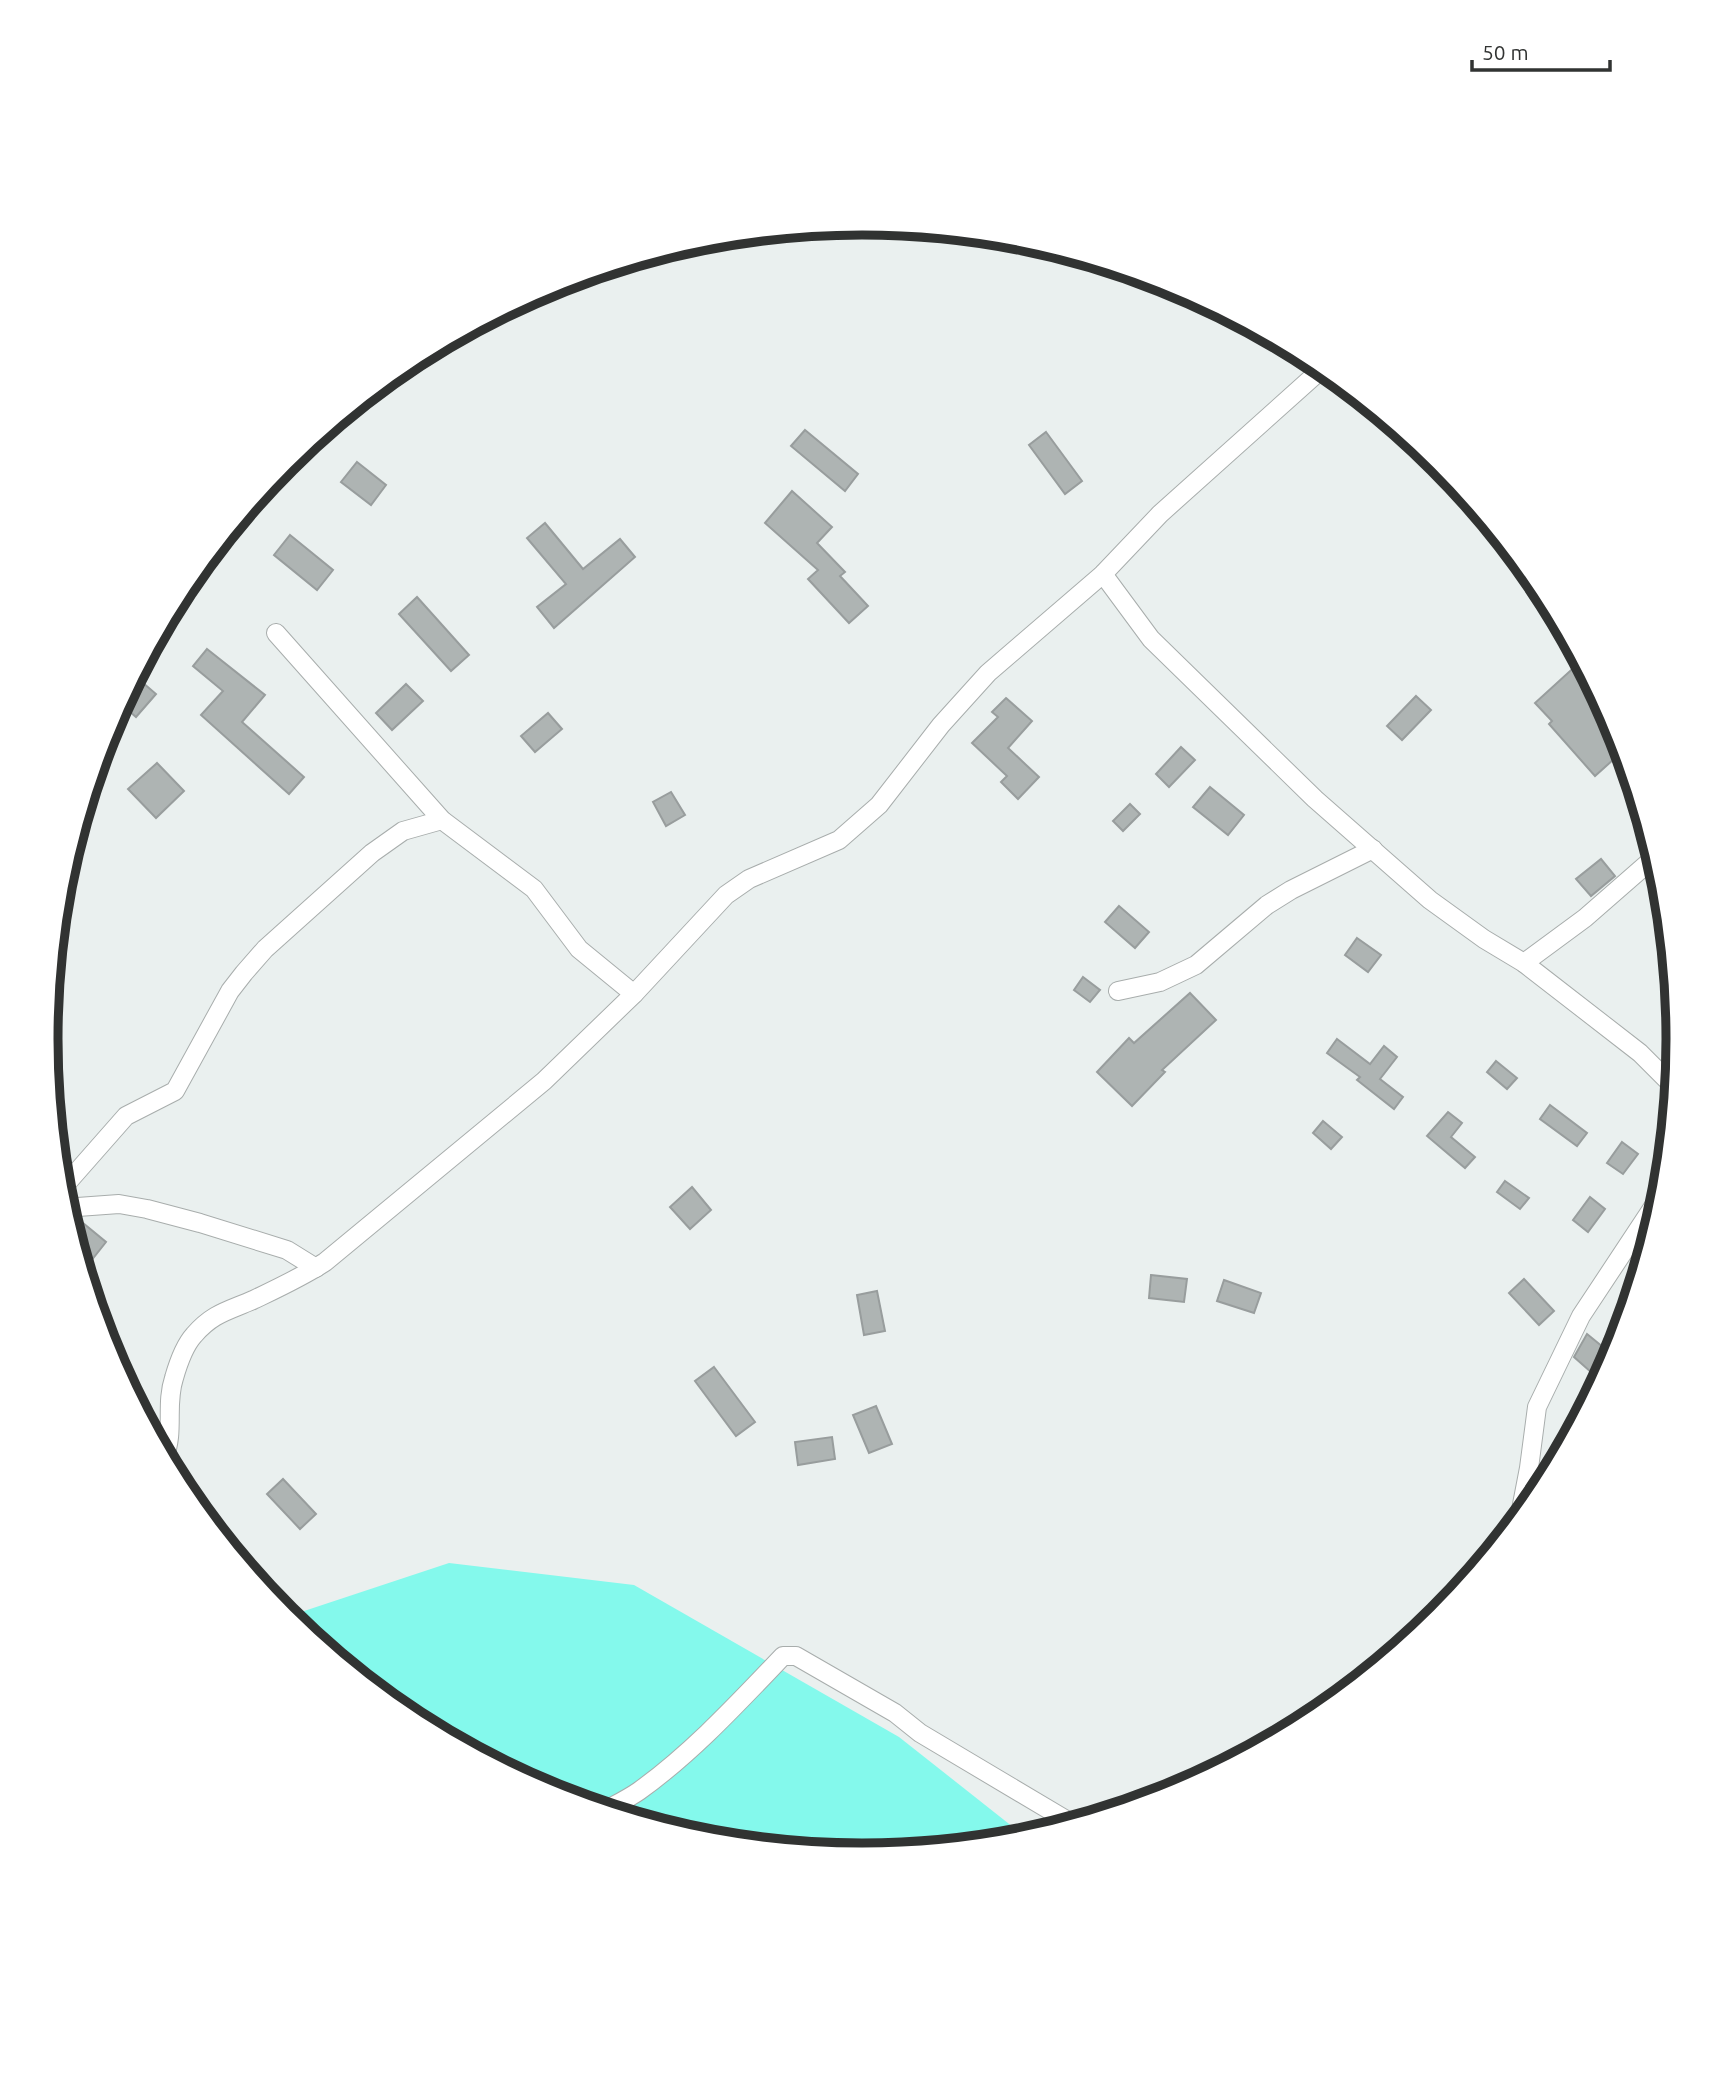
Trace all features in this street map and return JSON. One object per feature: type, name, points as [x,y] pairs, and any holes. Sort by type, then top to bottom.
[{"type":"street","points":[[169,1447],[169,1400],[173,1380],[192,1337],[212,1317],[298,1279],[316,1268],[544,1081],[634,994],[726,895],[749,879],[839,840],[879,805],[941,725],[988,673],[1102,573],[1160,514],[1315,375]]},
{"type":"street","points":[[1102,573],[1151,639],[1315,799],[1406,880],[1458,921],[1524,963],[1640,1052],[1665,1078]]},
{"type":"street","points":[[276,633],[442,820],[534,889],[579,949],[634,994]]},
{"type":"street","points":[[70,1179],[125,1116],[175,1091],[230,991],[265,949],[379,848],[403,831],[442,820]]},
{"type":"street","points":[[1118,991],[1160,982],[1196,965],[1267,905],[1373,849]]},
{"type":"street","points":[[1524,963],[1585,918],[1647,864]]},
{"type":"street","points":[[76,1207],[119,1204],[147,1209],[287,1250],[316,1268]]},
{"type":"street","points":[[1524,1496],[1537,1407],[1581,1316],[1646,1218]]},
{"type":"street","points":[[616,1805],[639,1792],[677,1760],[783,1656],[791,1655],[895,1713],[920,1733],[1063,1818]]},
{"type":"shaded area","points":[[449,1563],[634,1585],[899,1737],[1015,1829],[915,1842],[809,1842],[705,1828],[603,1801],[554,1782],[460,1736],[372,1677],[298,1613]]},
{"type":"building","points":[[805,430],[858,474],[845,491],[791,446]]},
{"type":"building","points":[[1046,432],[1082,481],[1065,494],[1029,445]]},
{"type":"building","points":[[357,462],[386,485],[371,505],[341,482]]},
{"type":"building","points":[[792,491],[832,527],[817,543],[845,572],[840,576],[868,606],[849,623],[808,579],[818,570],[765,523]]},
{"type":"building","points":[[545,523],[583,569],[620,539],[635,557],[554,628],[537,607],[566,584],[527,538]]},
{"type":"building","points":[[290,535],[333,570],[317,590],[274,555]]},
{"type":"building","points":[[417,597],[469,655],[451,671],[399,614]]},
{"type":"building","points":[[207,649],[265,695],[242,722],[304,777],[289,794],[201,715],[223,691],[193,666]]},
{"type":"building","points":[[1575,667],[1615,758],[1595,776],[1549,724],[1552,721],[1535,703]]},
{"type":"building","points":[[142,682],[156,694],[136,717],[128,710]]},
{"type":"building","points":[[406,684],[423,701],[392,730],[376,713]]},
{"type":"building","points":[[1416,696],[1431,710],[1402,740],[1387,726]]},
{"type":"building","points":[[1006,698],[1032,721],[1008,748],[1039,777],[1018,799],[1001,782],[1007,776],[972,743],[998,717],[992,712]]},
{"type":"building","points":[[548,713],[562,729],[535,752],[521,736]]},
{"type":"building","points":[[1181,747],[1195,760],[1169,787],[1156,774]]},
{"type":"building","points":[[157,763],[184,791],[156,818],[128,789]]},
{"type":"building","points":[[1210,787],[1244,815],[1228,835],[1193,807]]},
{"type":"building","points":[[671,792],[685,815],[666,826],[653,802]]},
{"type":"building","points":[[1130,804],[1140,814],[1123,831],[1113,821]]},
{"type":"building","points":[[1601,859],[1615,876],[1591,896],[1576,879]]},
{"type":"building","points":[[1119,906],[1149,932],[1135,948],[1105,922]]},
{"type":"building","points":[[1357,938],[1381,955],[1368,972],[1345,955]]},
{"type":"building","points":[[1083,977],[1100,990],[1090,1002],[1074,990]]},
{"type":"building","points":[[1190,993],[1216,1020],[1162,1070],[1165,1072],[1132,1106],[1097,1072],[1129,1038],[1134,1043]]},
{"type":"building","points":[[1337,1039],[1370,1064],[1384,1046],[1397,1057],[1380,1079],[1403,1097],[1394,1109],[1357,1080],[1360,1077],[1327,1053]]},
{"type":"building","points":[[1496,1061],[1517,1078],[1507,1089],[1487,1072]]},
{"type":"building","points":[[1550,1105],[1587,1133],[1577,1146],[1540,1119]]},
{"type":"building","points":[[1448,1112],[1462,1123],[1451,1137],[1475,1157],[1465,1168],[1427,1136]]},
{"type":"building","points":[[1323,1121],[1342,1137],[1331,1149],[1313,1133]]},
{"type":"building","points":[[1622,1142],[1638,1154],[1623,1174],[1607,1163]]},
{"type":"building","points":[[1505,1181],[1529,1198],[1520,1209],[1497,1192]]},
{"type":"building","points":[[692,1187],[711,1210],[690,1229],[670,1207]]},
{"type":"building","points":[[1590,1197],[1605,1209],[1588,1232],[1573,1220]]},
{"type":"building","points":[[83,1223],[106,1242],[90,1263],[85,1247],[80,1227]]},
{"type":"building","points":[[1151,1275],[1187,1279],[1184,1302],[1149,1298]]},
{"type":"building","points":[[1524,1279],[1554,1311],[1539,1325],[1509,1293]]},
{"type":"building","points":[[1224,1280],[1261,1293],[1254,1313],[1217,1301]]},
{"type":"building","points":[[877,1291],[885,1331],[864,1335],[857,1295]]},
{"type":"building","points":[[1587,1334],[1604,1348],[1593,1374],[1574,1357]]},
{"type":"building","points":[[714,1367],[755,1422],[736,1436],[695,1381]]},
{"type":"building","points":[[876,1406],[892,1444],[869,1453],[853,1415]]},
{"type":"building","points":[[832,1437],[835,1459],[798,1465],[795,1442]]},
{"type":"building","points":[[283,1479],[316,1514],[300,1529],[267,1494]]}]
